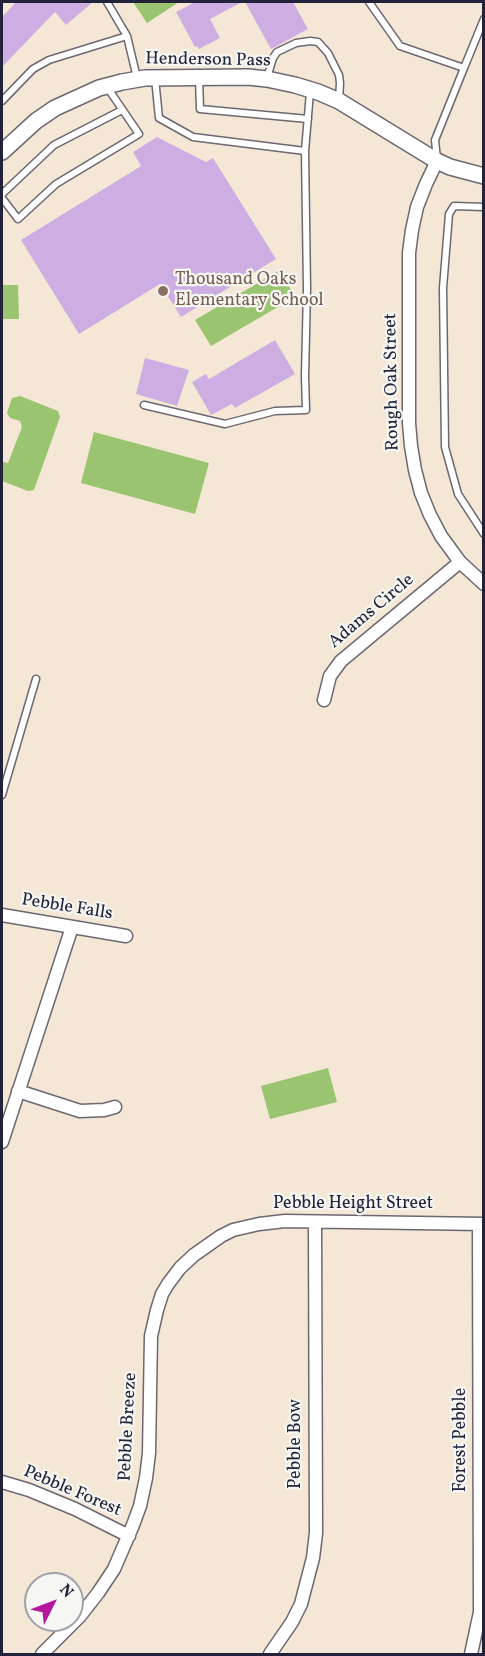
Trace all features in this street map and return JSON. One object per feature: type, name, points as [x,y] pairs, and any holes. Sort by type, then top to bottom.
[{"type":"street","name":"Henderson Pass","points":[[2,152],[36,121],[55,108],[106,86],[155,78],[267,79],[310,89],[339,101],[437,161],[483,176]]},
{"type":"street","name":"Rough Oak Street","points":[[437,161],[417,207],[409,253],[411,446],[421,493],[430,515],[441,536],[460,562],[483,585]]},
{"type":"street","name":"Adams Circle","points":[[324,700],[330,676],[341,661],[460,562]]},
{"type":"street","name":"Pebble Falls","points":[[2,915],[126,936]]},
{"type":"street","points":[[2,1142],[72,927]]},
{"type":"street","points":[[18,1091],[80,1111],[115,1107]]},
{"type":"street","name":"Pebble Height Street","points":[[194,1255],[232,1230],[285,1221],[481,1224]]},
{"type":"street","name":"Pebble Bow","points":[[270,1654],[292,1622],[301,1604],[313,1558],[316,1533],[315,1222]]},
{"type":"street","name":"Forest Pebble","points":[[471,1654],[480,1612],[482,1562],[481,1224]]},
{"type":"street","name":"Pebble Breeze","points":[[42,1654],[80,1616],[98,1593],[114,1569],[129,1536],[140,1506],[146,1478],[149,1453],[151,1336],[157,1310],[168,1284],[194,1255]]},
{"type":"street","name":"Pebble Forest","points":[[2,1482],[29,1490],[75,1509],[129,1536]]},
{"type":"lane","points":[[107,2],[128,36],[137,80]]},
{"type":"lane","points":[[369,2],[400,46],[464,68]]},
{"type":"lane","points":[[437,161],[435,140],[483,19]]},
{"type":"lane","points":[[2,101],[33,69],[49,60],[128,36]]},
{"type":"lane","points":[[267,79],[277,52],[296,43],[318,42],[328,53],[339,75],[339,101]]},
{"type":"lane","points":[[199,77],[200,109],[308,119]]},
{"type":"lane","points":[[155,78],[159,118],[193,136],[305,151]]},
{"type":"lane","points":[[106,86],[139,134],[56,184],[18,219],[2,196],[54,145],[122,110]]},
{"type":"lane","points":[[144,405],[225,424],[275,411],[306,410],[305,151],[310,89]]},
{"type":"lane","points":[[483,207],[454,206],[449,214],[443,288],[445,447],[458,494],[483,534]]},
{"type":"lane","points":[[2,795],[36,679]]},
{"type":"green space","points":[[133,2],[179,2],[147,23]]},
{"type":"green space","points":[[280,270],[295,297],[211,346],[195,320]]},
{"type":"green space","points":[[2,285],[18,285],[19,319],[2,319]]},
{"type":"green space","points":[[20,396],[58,411],[60,417],[34,490],[28,491],[2,481],[3,462],[8,463],[22,427],[20,421],[10,418],[7,413],[12,398]]},
{"type":"green space","points":[[94,432],[209,463],[195,514],[81,483]]},
{"type":"green space","points":[[328,1068],[337,1102],[270,1119],[261,1086]]},
{"type":"building","points":[[16,2],[93,2],[66,25],[55,12],[2,67],[2,17]]},
{"type":"building","points":[[195,2],[242,2],[210,19],[220,38],[199,49],[195,47],[176,12]]},
{"type":"building","points":[[245,2],[293,2],[308,29],[271,49]]},
{"type":"building","points":[[157,137],[206,162],[213,158],[276,259],[181,317],[160,284],[79,334],[21,240],[141,166],[133,152]]},
{"type":"building","points":[[275,340],[295,374],[235,408],[232,404],[211,415],[192,382],[206,374],[209,379]]},
{"type":"building","points":[[145,358],[189,370],[177,406],[136,394]]},
{"type":"place","name":"Thousand Oaks Elementary School","points":[[163,291]]}]
